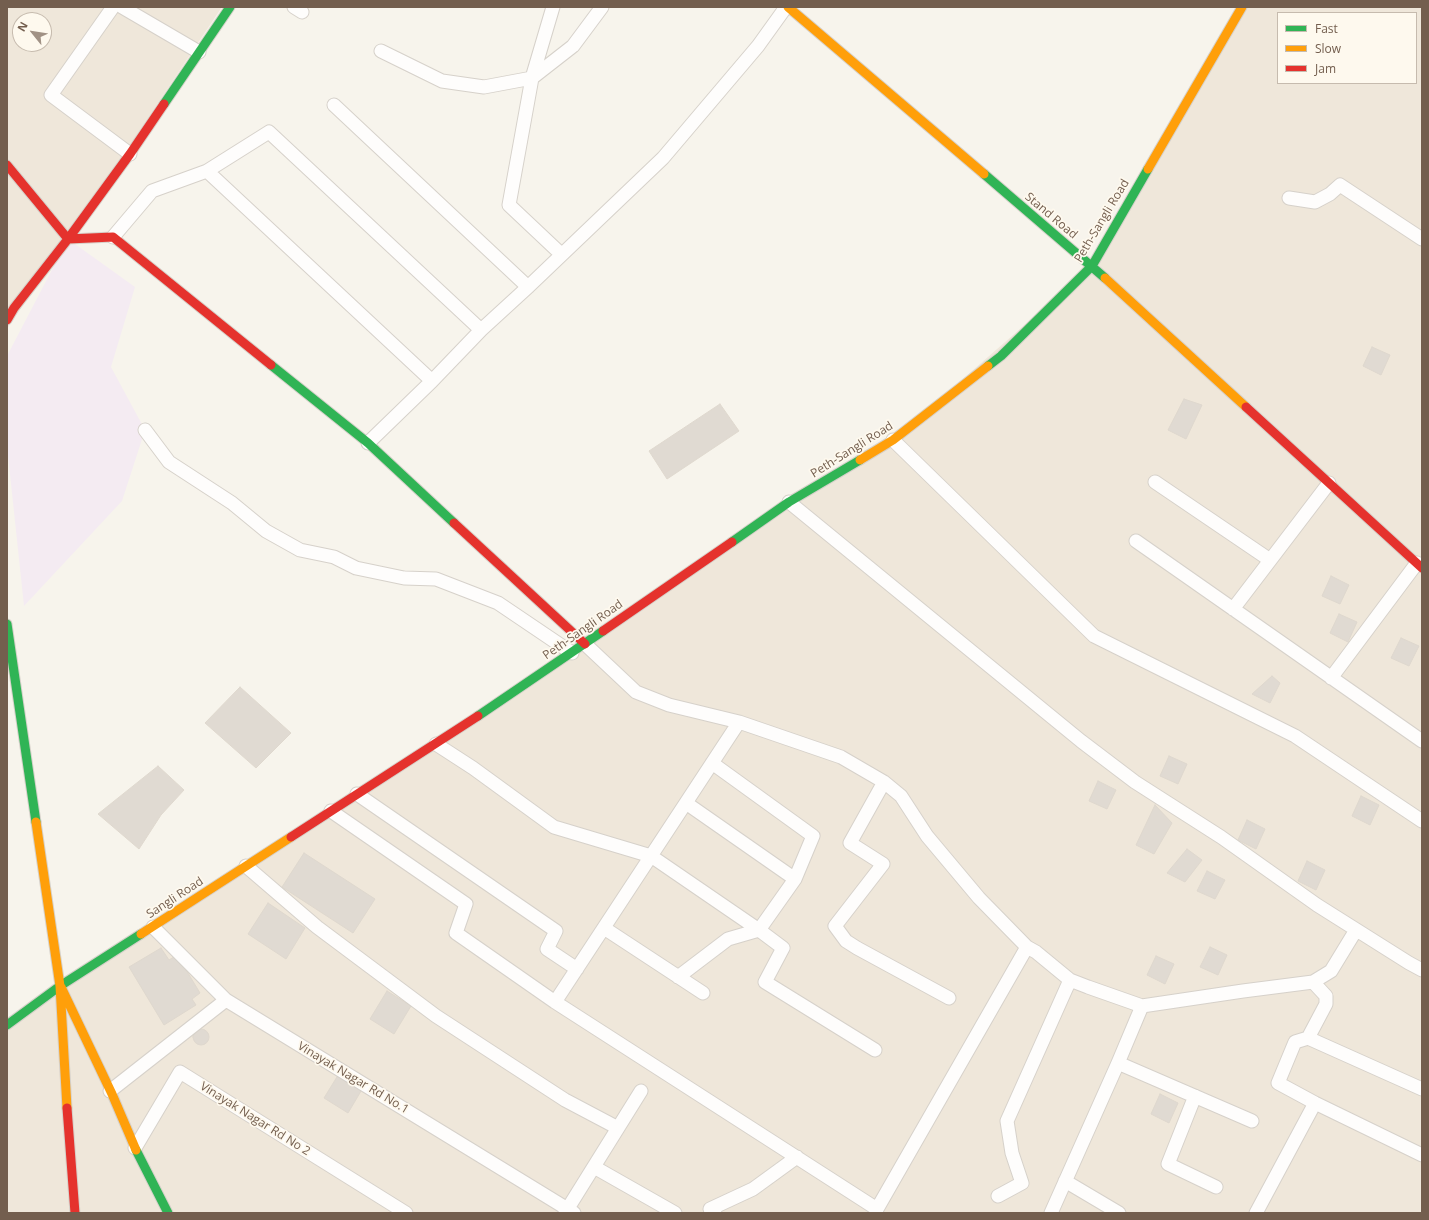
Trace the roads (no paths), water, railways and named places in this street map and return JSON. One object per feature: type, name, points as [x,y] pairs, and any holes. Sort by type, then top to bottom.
[{"type":"main road","points":[[7,320],[14,308],[68,239],[130,154],[230,7]]},
{"type":"main road","name":"Stand Road","points":[[787,7],[1092,266],[1420,566]]},
{"type":"main road","name":"Peth-Sangli Road","points":[[357,794],[436,744],[572,653],[789,502],[893,440],[1001,356],[1092,266],[1242,7]]},
{"type":"main road","points":[[7,165],[68,239]]},
{"type":"main road","points":[[68,239],[113,237],[368,443],[585,644]]},
{"type":"main road","points":[[7,624],[60,986],[74,1213]]},
{"type":"main road","name":"Sangli Road","points":[[7,1025],[60,986],[357,794]]},
{"type":"main road","points":[[60,986],[112,1094],[135,1148],[168,1213]]},
{"type":"street","points":[[113,7],[51,95],[130,154]]},
{"type":"street","points":[[122,7],[199,52]]},
{"type":"street","points":[[552,7],[532,78],[509,204],[561,254]]},
{"type":"street","points":[[381,51],[442,82],[484,87],[532,78],[573,46],[602,7]]},
{"type":"street","points":[[368,443],[432,381],[481,330],[663,158],[758,46],[787,7]]},
{"type":"street","points":[[334,105],[528,286]]},
{"type":"street","points":[[113,237],[152,191],[207,171],[270,132],[481,330]]},
{"type":"street","points":[[207,171],[432,381]]},
{"type":"street","points":[[1289,198],[1315,202],[1330,194],[1340,185],[1422,239]]},
{"type":"street","points":[[145,430],[169,462],[232,502],[266,531],[300,550],[334,557],[356,568],[397,577],[436,579],[498,603],[572,653]]},
{"type":"street","points":[[893,440],[1094,636],[1295,736],[1422,821]]},
{"type":"street","points":[[1155,482],[1270,560]]},
{"type":"street","points":[[1233,609],[1329,483]]},
{"type":"street","points":[[789,502],[1081,741],[1135,782],[1221,837],[1317,905],[1422,970]]},
{"type":"street","points":[[1136,541],[1422,741]]},
{"type":"street","points":[[1331,678],[1420,566]]},
{"type":"street","points":[[585,644],[636,692],[669,706],[739,722],[841,757],[884,782],[901,796],[927,836],[979,898],[1027,947],[1036,952],[1070,980],[1142,1006],[1313,982],[1331,971],[1356,930]]},
{"type":"street","points":[[555,1002],[739,722]]},
{"type":"street","points":[[436,744],[473,768],[554,827],[651,856],[759,930],[783,948],[765,982],[875,1050]]},
{"type":"street","points":[[678,977],[728,939],[759,930],[795,879],[813,836],[712,763]]},
{"type":"street","points":[[884,782],[850,843],[883,864],[835,926],[846,941],[857,948],[949,998]]},
{"type":"street","points":[[357,794],[556,931],[547,949],[577,969]]},
{"type":"street","points":[[686,803],[795,879]]},
{"type":"street","points":[[331,811],[466,904],[456,933],[555,1002],[878,1209],[1027,947]]},
{"type":"street","points":[[246,866],[317,927],[436,1016],[565,1100],[618,1128]]},
{"type":"street","name":"Vinayak Nagar Rd No.1","points":[[153,927],[226,1000],[569,1212]]},
{"type":"street","points":[[604,928],[703,993]]},
{"type":"street","points":[[998,1196],[1022,1182],[1012,1153],[1007,1121],[1070,980]]},
{"type":"street","points":[[1308,1038],[1326,1004],[1326,996],[1313,982]]},
{"type":"street","points":[[110,1091],[226,1000]]},
{"type":"street","points":[[1051,1213],[1142,1006]]},
{"type":"street","points":[[1422,1089],[1308,1038],[1295,1042],[1278,1083],[1315,1103],[1422,1155]]},
{"type":"street","points":[[1118,1063],[1252,1121]]},
{"type":"street","name":"Vinayak Nagar Rd No 2","points":[[135,1148],[180,1072],[406,1213]]},
{"type":"street","points":[[569,1212],[594,1167],[641,1091]]},
{"type":"street","points":[[1195,1096],[1168,1164],[1216,1187]]},
{"type":"street","points":[[1256,1213],[1315,1103]]},
{"type":"street","points":[[715,1213],[710,1209],[753,1189],[797,1157]]},
{"type":"street","points":[[594,1167],[675,1213]]},
{"type":"street","points":[[1065,1181],[1119,1213]]}]
